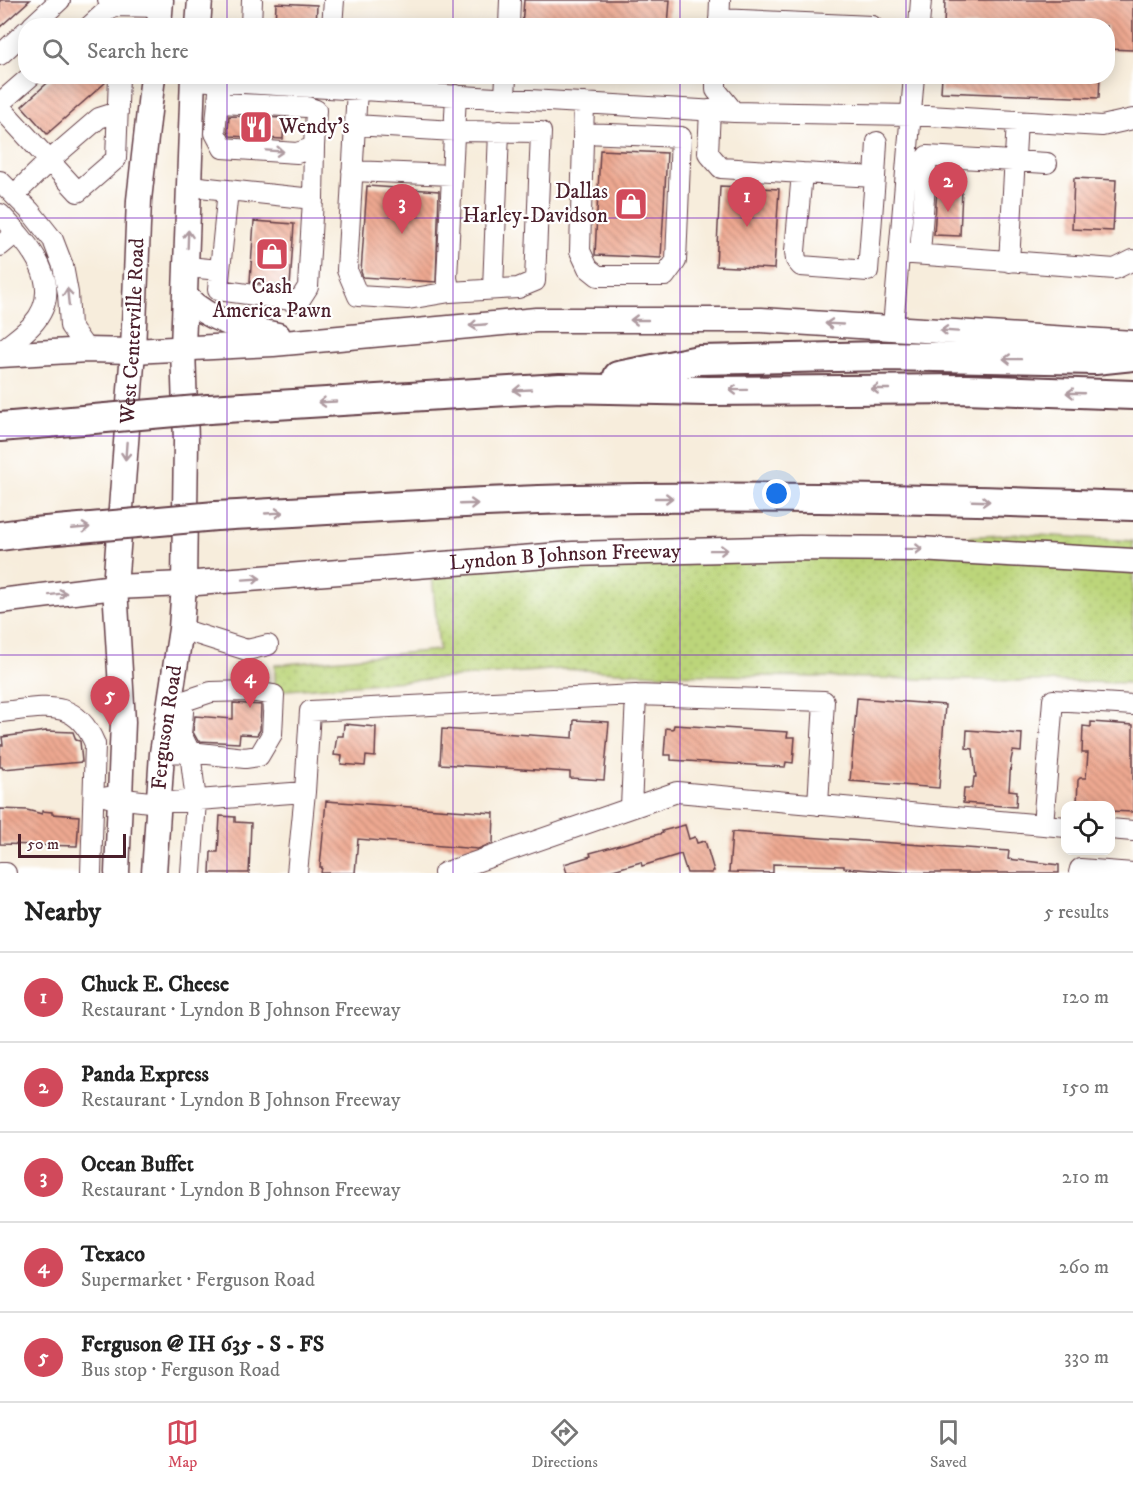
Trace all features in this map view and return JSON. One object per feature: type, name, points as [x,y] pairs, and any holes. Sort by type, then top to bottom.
[{"type":"highway","points":[[560,388],[699,360],[884,356],[1095,360],[1133,356]]},
{"type":"highway","points":[[0,427],[209,409],[560,388],[708,391],[966,389],[1133,395]]},
{"type":"highway","points":[[11,535],[216,516],[637,498],[881,497],[1133,506]]},
{"type":"main road","points":[[199,18],[200,0]]},
{"type":"main road","name":"West Centerville Road","points":[[115,587],[133,351],[139,200],[152,84]]},
{"type":"main road","points":[[184,584],[186,441],[183,348],[190,186],[190,84]]},
{"type":"main road","points":[[186,297],[196,307],[221,321],[250,330],[304,339]]},
{"type":"main road","points":[[0,353],[133,351],[273,344],[304,339],[355,337],[536,320],[761,320],[1133,343]]},
{"type":"main road","name":"Lyndon B Johnson Freeway","points":[[0,601],[115,587],[184,584],[573,554],[799,548],[919,549],[1133,561]]},
{"type":"main road","name":"Ferguson Road","points":[[154,873],[162,753],[177,701],[184,584]]},
{"type":"main road","name":"Ferguson Road","points":[[115,587],[123,722],[117,873]]},
{"type":"street","points":[[41,18],[60,0]]},
{"type":"street","points":[[251,18],[252,0]]},
{"type":"street","points":[[333,18],[334,0]]},
{"type":"street","points":[[509,18],[510,0]]},
{"type":"street","points":[[920,18],[921,0]]},
{"type":"street","points":[[103,15],[164,15]]},
{"type":"street","points":[[720,15],[761,18]]},
{"type":"street","points":[[0,55],[18,39]]},
{"type":"street","points":[[22,84],[0,105],[78,192],[116,159],[119,84]]},
{"type":"street","points":[[220,84],[214,133],[223,148]]},
{"type":"street","points":[[238,104],[245,84]]},
{"type":"street","points":[[228,190],[218,290],[298,301],[308,287],[316,110],[325,84],[357,89],[734,112],[911,115],[1102,126],[1133,119]]},
{"type":"street","points":[[505,98],[506,84]]},
{"type":"street","points":[[716,84],[716,90],[734,112]]},
{"type":"street","points":[[893,327],[913,84]]},
{"type":"street","points":[[357,89],[347,270],[358,296],[408,299],[450,292],[518,288],[535,281],[542,100]]},
{"type":"street","points":[[450,292],[447,279],[456,95]]},
{"type":"street","points":[[218,103],[316,110]]},
{"type":"street","points":[[584,103],[585,133],[580,251],[588,268],[598,276],[665,276],[676,261],[681,137],[585,133]]},
{"type":"street","points":[[710,110],[708,153],[721,168],[875,177]]},
{"type":"street","points":[[87,350],[70,326],[68,293],[63,266],[53,240],[7,188],[49,161],[99,118],[117,112]]},
{"type":"street","points":[[1009,262],[1017,121]]},
{"type":"street","points":[[355,125],[454,131],[541,132]]},
{"type":"street","points":[[493,290],[499,131]]},
{"type":"street","points":[[802,173],[796,260],[801,266],[868,271],[877,142]]},
{"type":"street","points":[[191,145],[297,153],[314,147]]},
{"type":"street","points":[[920,255],[927,156],[1047,163]]},
{"type":"street","points":[[352,171],[452,175]]},
{"type":"street","points":[[190,186],[313,199]]},
{"type":"street","points":[[0,214],[17,232],[41,266],[47,289],[44,307],[33,324],[0,353]]},
{"type":"street","points":[[0,246],[17,232]]},
{"type":"street","points":[[899,253],[1115,269],[1133,260]]},
{"type":"street","points":[[187,267],[220,270]]},
{"type":"street","points":[[181,629],[247,650],[268,645]]},
{"type":"street","points":[[162,753],[190,752],[245,758],[259,756],[272,734],[274,695],[249,691],[211,692],[177,701],[180,734],[190,752],[196,801],[191,873]]},
{"type":"street","points":[[632,807],[636,695]]},
{"type":"street","points":[[297,873],[310,711],[636,695],[824,701],[818,805]]},
{"type":"street","points":[[1043,825],[1053,700],[1133,705]]},
{"type":"street","points":[[0,712],[48,707],[68,710],[89,730],[95,744],[91,873]]},
{"type":"street","points":[[93,794],[121,800],[158,803],[305,792]]},
{"type":"street","points":[[444,873],[677,792],[1061,827]]},
{"type":"street","points":[[1115,829],[1133,831]]},
{"type":"street","points":[[1079,873],[1080,869],[1133,873]]},
{"type":"street","points":[[0,873],[6,873]]},
{"type":"green space","points":[[1023,534],[1133,541],[1133,683],[658,674],[562,669],[275,691],[275,665],[439,650],[432,575],[468,562]]},
{"type":"building","points":[[0,0],[30,0],[0,27]]},
{"type":"building","points":[[524,0],[670,0],[669,18],[523,18]]},
{"type":"building","points":[[945,0],[1133,0],[1133,50],[1115,49],[1115,18],[944,18]]},
{"type":"building","points":[[276,3],[317,5],[316,18],[275,18]]},
{"type":"building","points":[[46,84],[104,84],[47,134],[22,106]]},
{"type":"building","points":[[942,84],[1100,84],[1099,98],[941,92]]},
{"type":"building","name":"Wendy's","points":[[229,116],[284,118],[283,139],[230,136]]},
{"type":"building","name":"Dallas Harley-Davidson","points":[[600,150],[667,153],[661,258],[595,255]]},
{"type":"building","points":[[1074,178],[1116,180],[1113,231],[1072,229]]},
{"type":"building","points":[[367,186],[439,191],[436,282],[363,277],[361,272]]},
{"type":"building","points":[[720,186],[779,189],[774,269],[716,266]]},
{"type":"building","points":[[937,189],[962,189],[960,236],[934,235]]},
{"type":"building","name":"Cash America Pawn","points":[[254,221],[294,224],[290,287],[250,282]]},
{"type":"building","points":[[857,698],[945,705],[939,788],[850,781]]},
{"type":"building","points":[[233,703],[261,705],[260,730],[257,735],[240,734],[239,743],[198,741],[193,732],[195,716],[233,719]]},
{"type":"building","points":[[574,720],[609,722],[604,780],[570,778],[570,772],[440,764],[442,729],[573,738]]},
{"type":"building","points":[[1091,722],[1133,725],[1133,812],[1115,811],[1115,801],[1077,801],[1078,780],[1086,778],[1088,753],[1082,753],[1083,726],[1091,727]]},
{"type":"building","points":[[344,724],[376,727],[375,757],[366,756],[365,766],[341,764],[342,756],[334,755],[337,736],[343,736]]},
{"type":"building","points":[[674,725],[788,732],[787,737],[795,737],[793,763],[786,762],[785,767],[671,760],[671,755],[664,755],[666,728],[673,729]]},
{"type":"building","points":[[967,730],[1022,734],[1021,752],[1013,751],[1011,760],[1009,790],[1017,791],[1016,807],[963,803],[964,788],[971,788],[974,777],[976,777],[973,749],[966,748]]},
{"type":"building","points":[[46,731],[73,732],[76,740],[80,741],[82,762],[3,769],[0,767],[2,737]]},
{"type":"building","points":[[326,801],[494,813],[493,843],[478,849],[358,839],[355,873],[321,873]]},
{"type":"building","points":[[0,809],[79,816],[77,846],[0,844]]},
{"type":"building","points":[[220,816],[235,817],[235,822],[251,823],[249,873],[210,873],[211,852],[218,852]]},
{"type":"building","points":[[685,825],[689,839],[695,837],[697,843],[705,841],[714,871],[712,873],[687,873],[681,854],[642,866],[641,862],[603,873],[567,873],[564,864],[591,856],[590,853]]},
{"type":"building","points":[[732,832],[1009,851],[1008,859],[1059,865],[1059,873],[914,873],[844,868],[844,866],[773,864],[773,873],[729,872]]},
{"type":"place","name":"Wendy's","points":[[256,127]]},
{"type":"place","name":"Dallas Harley-Davidson","points":[[631,204]]},
{"type":"place","name":"Panda Express","points":[[948,212]]},
{"type":"place","name":"Chuck E. Cheese","points":[[747,227]]},
{"type":"place","name":"Ocean Buffet","points":[[402,234]]},
{"type":"place","name":"Cash America Pawn","points":[[272,254]]},
{"type":"place","name":"Texaco","points":[[250,708]]},
{"type":"place","name":"Ferguson @ IH 635 - S - FS","points":[[110,726]]}]
